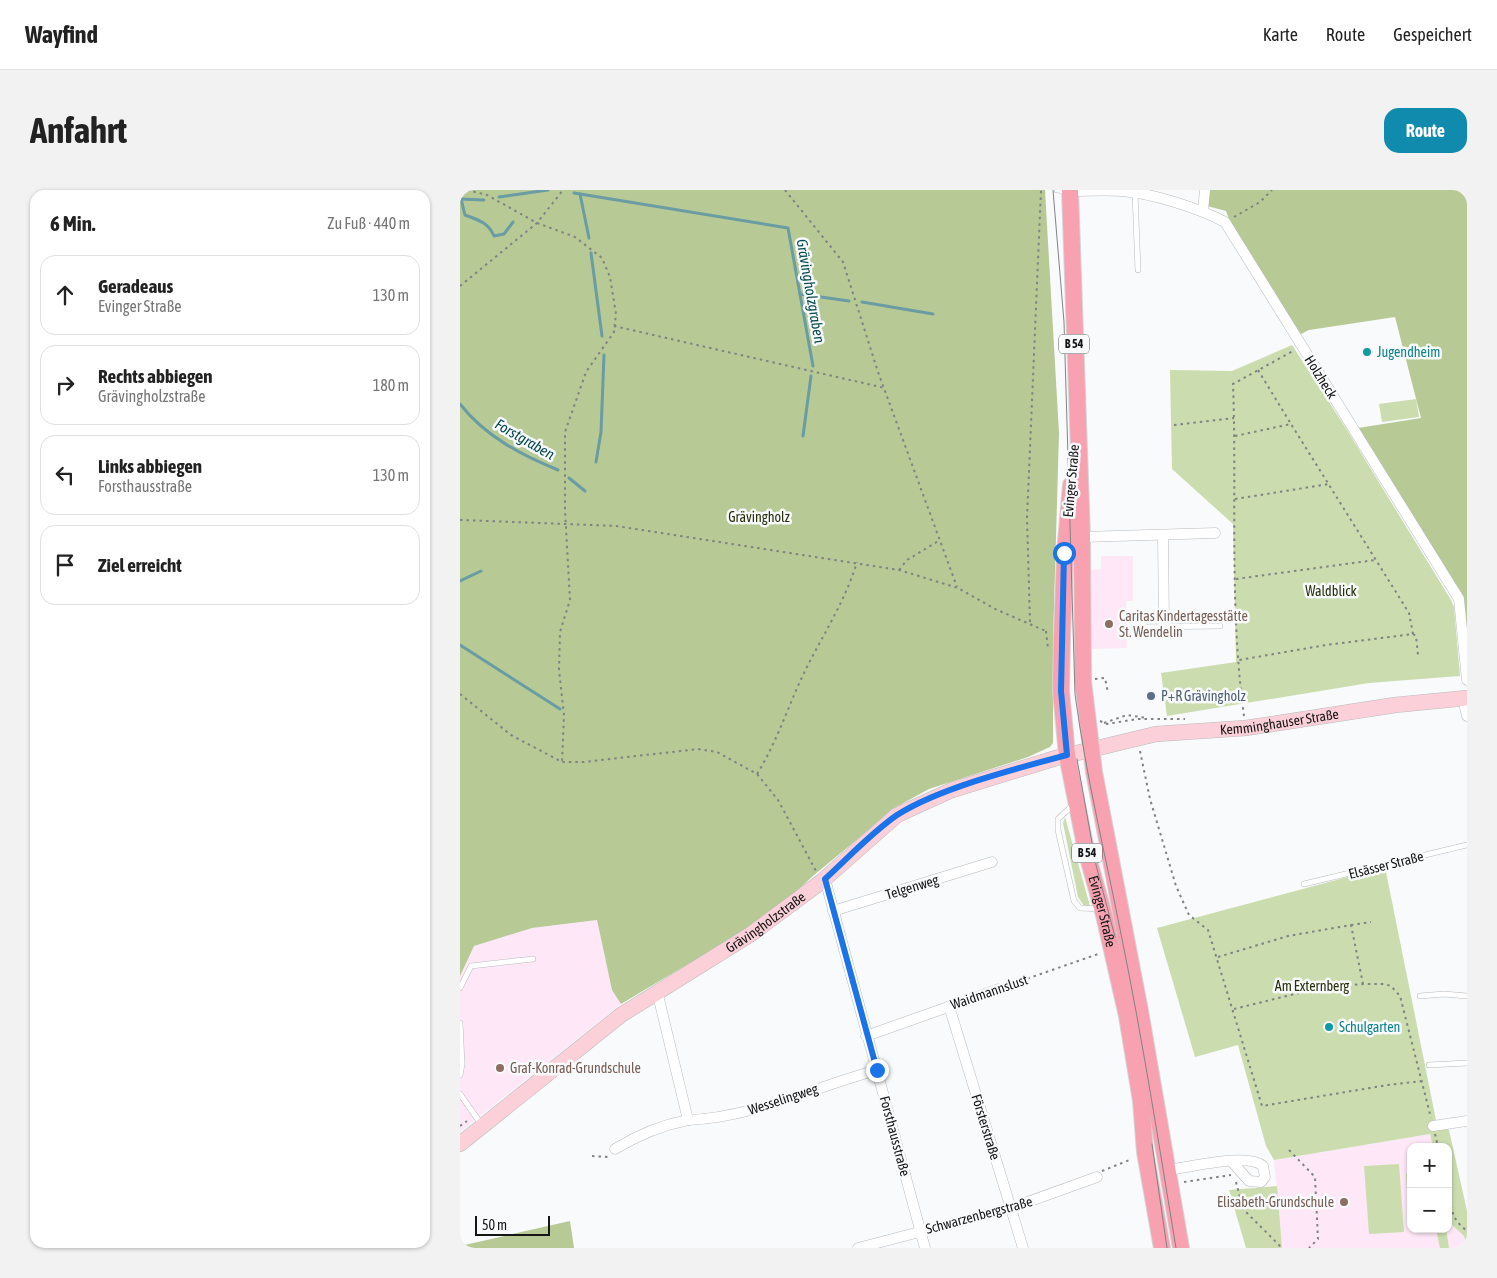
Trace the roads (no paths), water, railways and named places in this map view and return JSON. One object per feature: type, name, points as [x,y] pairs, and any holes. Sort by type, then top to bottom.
[{"type":"main road","name":"Evinger Straße","points":[[1066,190],[1076,423],[1074,538],[1083,681],[1091,749],[1181,1248]]},
{"type":"main road","name":"Evinger Straße","points":[[1074,538],[1062,638],[1061,691],[1067,755],[1075,803],[1112,949],[1137,1069],[1145,1152],[1162,1248]]},
{"type":"main road","name":"Kemminghauser Straße","points":[[1091,749],[1169,732],[1246,728],[1395,705],[1465,698]]},
{"type":"main road","name":"Grävingholzstraße","points":[[460,1144],[621,1015],[751,934],[823,880],[897,815],[952,790],[1091,749]]},
{"type":"street","points":[[1066,190],[1122,191],[1203,211],[1206,190]]},
{"type":"street","name":"Holzheck","points":[[1203,211],[1225,222],[1459,599],[1467,680]]},
{"type":"street","points":[[1074,538],[1215,533]]},
{"type":"street","points":[[1163,535],[1164,627]]},
{"type":"street","points":[[1465,698],[1467,716]]},
{"type":"street","name":"Telgenweg","points":[[833,910],[992,862]]},
{"type":"street","name":"Forsthausstraße","points":[[823,880],[833,910],[925,1248]]},
{"type":"street","name":"Waidmannslust","points":[[866,1036],[999,989]]},
{"type":"street","points":[[657,991],[688,1120]]},
{"type":"street","name":"Försterstraße","points":[[949,1006],[1023,1248]]},
{"type":"street","name":"Wesselingweg","points":[[612,1153],[630,1140],[668,1124],[738,1114],[877,1070]]},
{"type":"street","points":[[1433,1126],[1467,1121]]},
{"type":"street","points":[[1168,1170],[1232,1162]]},
{"type":"street","name":"Schwarzenbergstraße","points":[[858,1248],[1011,1208],[1097,1177]]},
{"type":"lane","points":[[1135,193],[1138,270]]},
{"type":"lane","points":[[1139,627],[1220,626]]},
{"type":"lane","points":[[1075,803],[1058,819],[1058,830],[1074,901],[1080,908],[1102,908]]},
{"type":"lane","name":"Elsässer Straße","points":[[1304,884],[1467,845]]},
{"type":"lane","points":[[460,988],[471,966],[533,959]]},
{"type":"lane","points":[[1420,996],[1444,994],[1467,996]]},
{"type":"lane","points":[[460,1023],[462,1064],[460,1075]]},
{"type":"lane","points":[[1429,1065],[1467,1063]]},
{"type":"lane","points":[[460,1094],[483,1126]]},
{"type":"waterway","name":"Grävingholzgraben","points":[[499,197],[548,190]]},
{"type":"waterway","name":"Grävingholzgraben","points":[[574,193],[788,228],[813,366]]},
{"type":"waterway","points":[[580,194],[589,238]]},
{"type":"waterway","name":"Grävingholzgraben","points":[[460,199],[484,200]]},
{"type":"waterway","points":[[461,199],[465,215],[486,225],[494,236],[504,234],[513,222]]},
{"type":"waterway","points":[[591,253],[602,336]]},
{"type":"waterway","points":[[800,294],[849,301]]},
{"type":"waterway","points":[[862,302],[933,314]]},
{"type":"waterway","points":[[596,462],[601,432],[604,355]]},
{"type":"waterway","name":"Grävingholzgraben","points":[[803,436],[811,376]]},
{"type":"waterway","name":"Forstgraben","points":[[460,404],[492,435],[517,451],[558,470]]},
{"type":"waterway","name":"Forstgraben","points":[[569,478],[585,491]]},
{"type":"waterway","points":[[460,581],[481,571]]},
{"type":"waterway","points":[[460,645],[560,709]]},
{"type":"tram line","points":[[1053,190],[1064,322],[1075,694],[1090,786],[1137,1016],[1176,1248]]},
{"type":"tram line","points":[[1077,759],[1096,865],[1115,937]]},
{"type":"tram line","points":[[1152,1144],[1167,1248]]},
{"type":"place","name":"Jugendheim","points":[[1367,352]]},
{"type":"place","name":"Caritas Kindertagesstätte St. Wendelin","points":[[1109,624]]},
{"type":"place","name":"P+R Grävingholz","points":[[1151,696]]},
{"type":"place","name":"Schulgarten","points":[[1329,1027]]},
{"type":"place","name":"Graf-Konrad-Grundschule","points":[[500,1068]]},
{"type":"place","name":"Elisabeth-Grundschule","points":[[1344,1202]]},
{"type":"park label","name":"Grävingholz","points":[[759,517]]},
{"type":"park label","name":"Waldblick","points":[[1331,591]]},
{"type":"park label","name":"Am Externberg","points":[[1312,986]]}]
